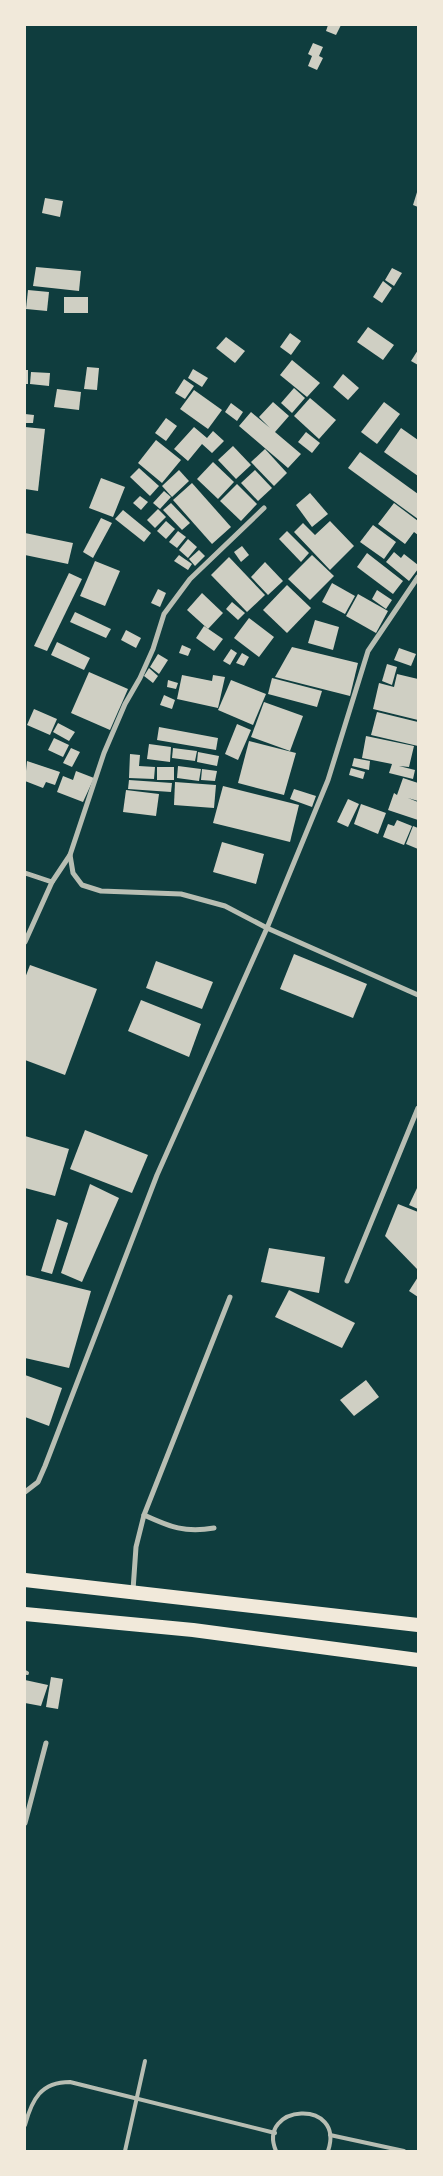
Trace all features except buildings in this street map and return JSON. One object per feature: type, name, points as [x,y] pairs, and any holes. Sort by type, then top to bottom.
[{"type":"highway","points":[[25,1580],[133,1594],[258,1606],[418,1625]]},
{"type":"highway","points":[[25,1614],[194,1630],[418,1660]]},
{"type":"street","points":[[25,942],[52,882],[70,855],[104,753],[125,704],[140,678],[164,614],[190,579],[264,508]]},
{"type":"street","points":[[25,1492],[38,1482],[42,1474],[157,1175],[267,928],[328,780],[368,652],[418,577]]},
{"type":"street","points":[[70,855],[72,873],[82,885],[100,891],[181,894],[225,906],[267,928],[418,995]]},
{"type":"street","points":[[25,873],[52,882]]},
{"type":"street","points":[[347,1281],[418,1108]]},
{"type":"street","points":[[133,1594],[136,1547],[144,1515],[230,1296]]},
{"type":"street","points":[[144,1515],[170,1527],[196,1531],[214,1528]]},
{"type":"street","points":[[25,1823],[46,1743]]},
{"type":"lane","points":[[125,2151],[145,2061]]},
{"type":"lane","points":[[25,2125],[37,2094],[56,2082],[70,2082],[275,2133]]},
{"type":"lane","points":[[276,2151],[274,2138],[281,2121],[289,2115],[299,2112],[316,2116],[327,2127],[330,2135],[328,2151]]},
{"type":"lane","points":[[330,2135],[404,2151]]}]
